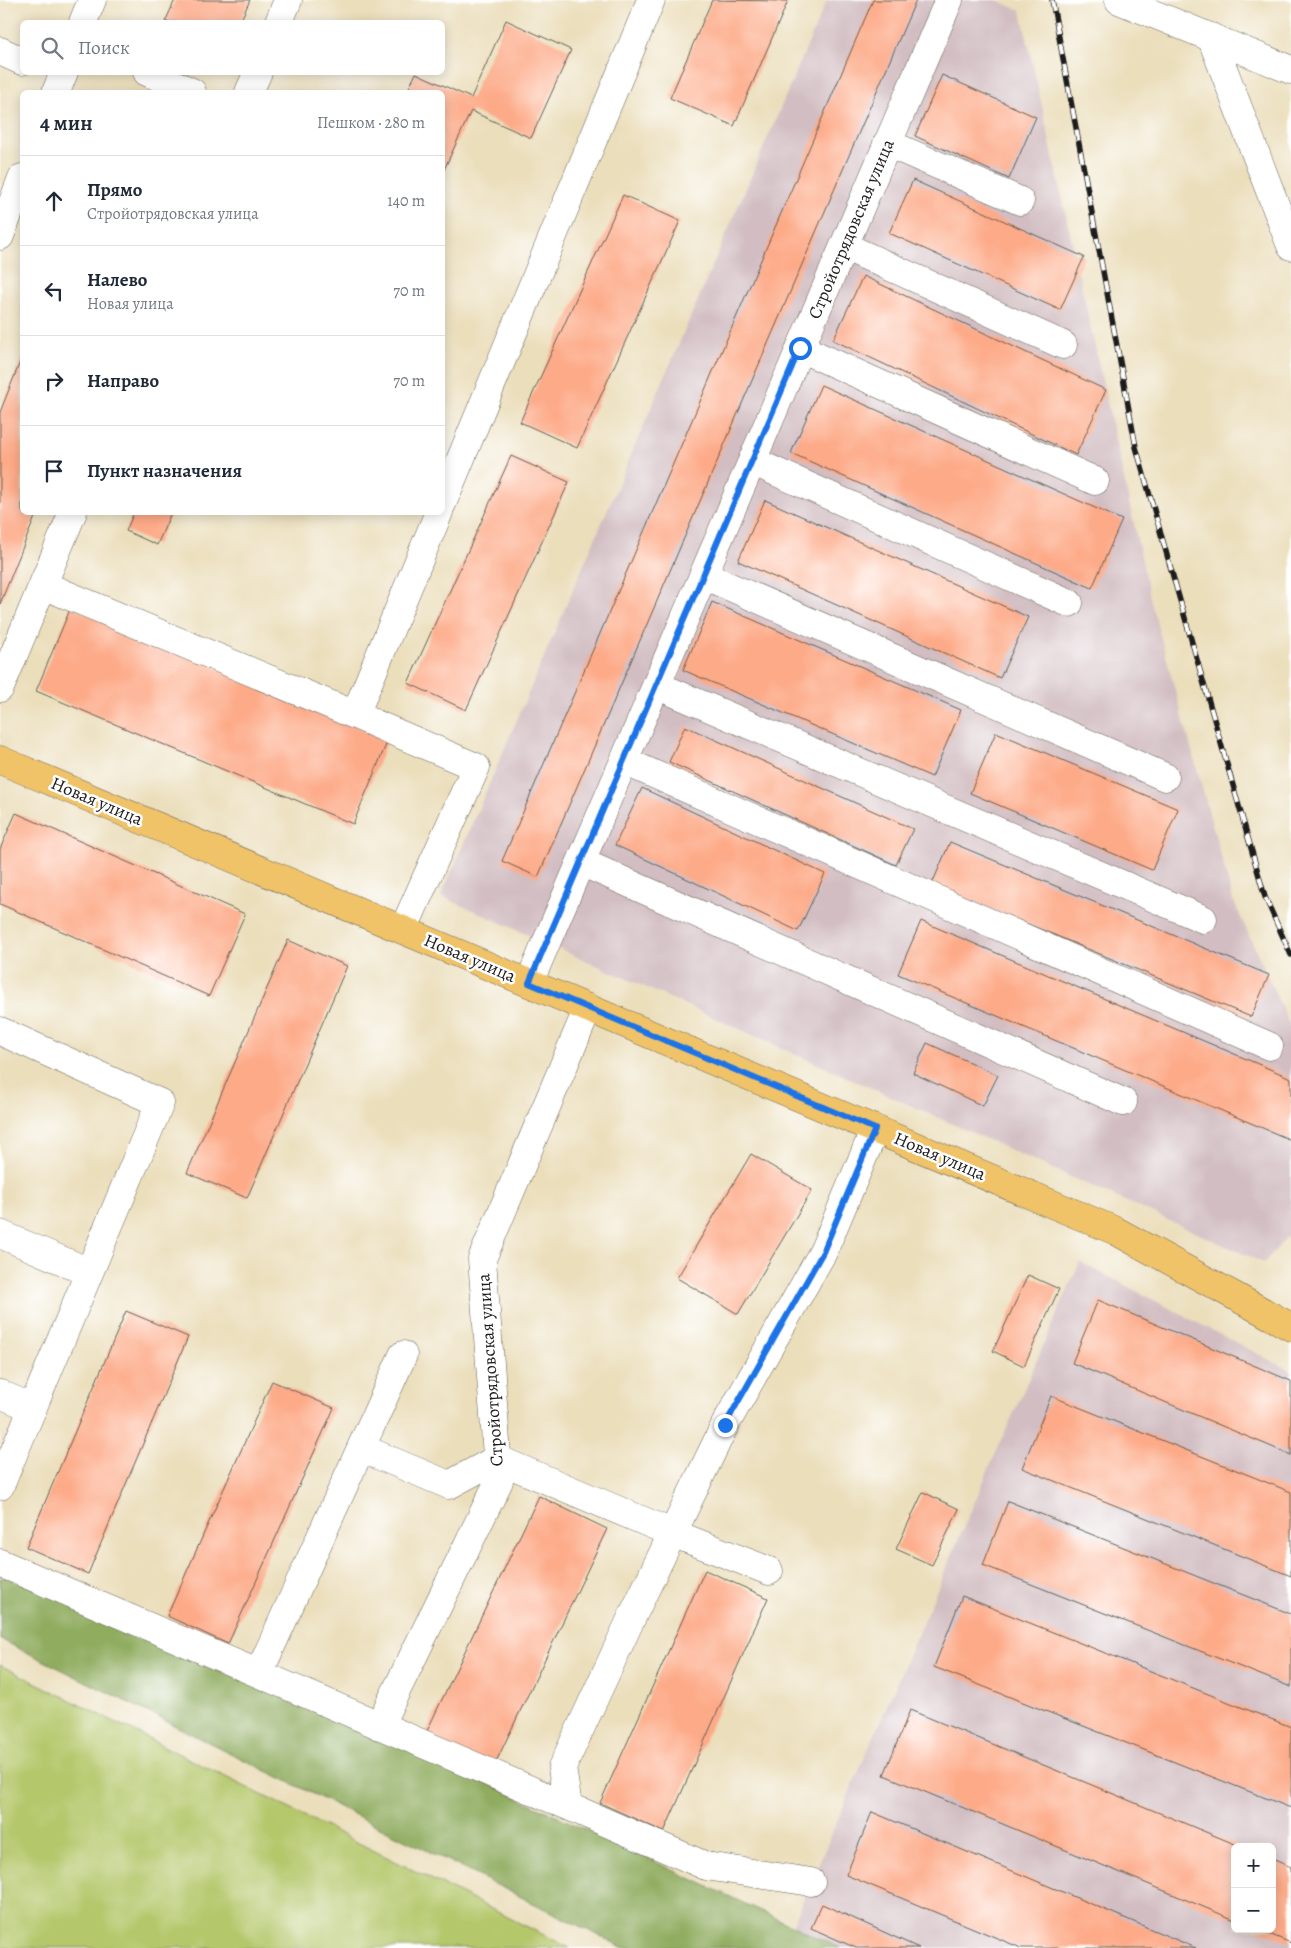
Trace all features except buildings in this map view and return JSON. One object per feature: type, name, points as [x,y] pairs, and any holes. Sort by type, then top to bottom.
[{"type":"main road","name":"Новая улица","points":[[0,760],[1116,1231],[1291,1327]]},
{"type":"street","points":[[85,20],[92,0]]},
{"type":"street","points":[[279,20],[288,0]]},
{"type":"street","points":[[445,497],[651,0]]},
{"type":"street","name":"Стройотрядовская улица","points":[[529,983],[948,0]]},
{"type":"street","points":[[1119,0],[1166,9],[1211,37],[1291,70]]},
{"type":"street","points":[[1211,37],[1291,246]]},
{"type":"street","points":[[0,51],[20,59]]},
{"type":"street","points":[[154,75],[188,90]]},
{"type":"street","points":[[250,90],[257,75]]},
{"type":"street","points":[[888,143],[1020,201]]},
{"type":"street","points":[[2,222],[20,182]]},
{"type":"street","points":[[844,246],[1063,345]]},
{"type":"street","points":[[800,348],[1094,480]]},
{"type":"street","points":[[752,461],[1069,603]]},
{"type":"street","points":[[0,688],[72,515]]},
{"type":"street","points":[[355,715],[438,515]]},
{"type":"street","points":[[703,575],[1165,777]]},
{"type":"street","points":[[43,585],[476,766],[403,930]]},
{"type":"street","points":[[656,685],[1204,919]]},
{"type":"street","points":[[624,761],[1269,1046]]},
{"type":"street","points":[[581,862],[1123,1102]]},
{"type":"street","name":"Стройотрядовская улица","points":[[379,1726],[498,1481],[482,1259],[588,1008]]},
{"type":"street","points":[[0,1031],[160,1103],[0,1486]]},
{"type":"street","points":[[568,1806],[562,1768],[672,1533],[725,1425],[823,1252],[875,1129]]},
{"type":"street","points":[[0,1234],[89,1272]]},
{"type":"street","points":[[259,1673],[403,1356]]},
{"type":"street","points":[[0,1394],[32,1408]]},
{"type":"street","points":[[361,1448],[448,1485],[497,1459],[672,1533],[769,1571]]},
{"type":"street","points":[[0,1563],[706,1866],[811,1882]]},
{"type":"shaded area","points":[[827,0],[997,0],[1021,11],[1151,602],[1233,900],[1291,1028],[1291,1232],[1264,1263],[441,896]]},
{"type":"shaded area","points":[[1080,1262],[1291,1371],[1291,1948],[840,1948],[792,1926]]},
{"type":"green space","points":[[29,1570],[840,1948],[624,1948],[0,1639],[0,1579]]},
{"type":"green space","points":[[0,1665],[570,1948],[0,1948]]},
{"type":"railway","points":[[1052,0],[1136,447],[1265,897],[1291,955]]},
{"type":"route","points":[[725,1425],[823,1252],[875,1129],[529,983],[800,348]]}]
